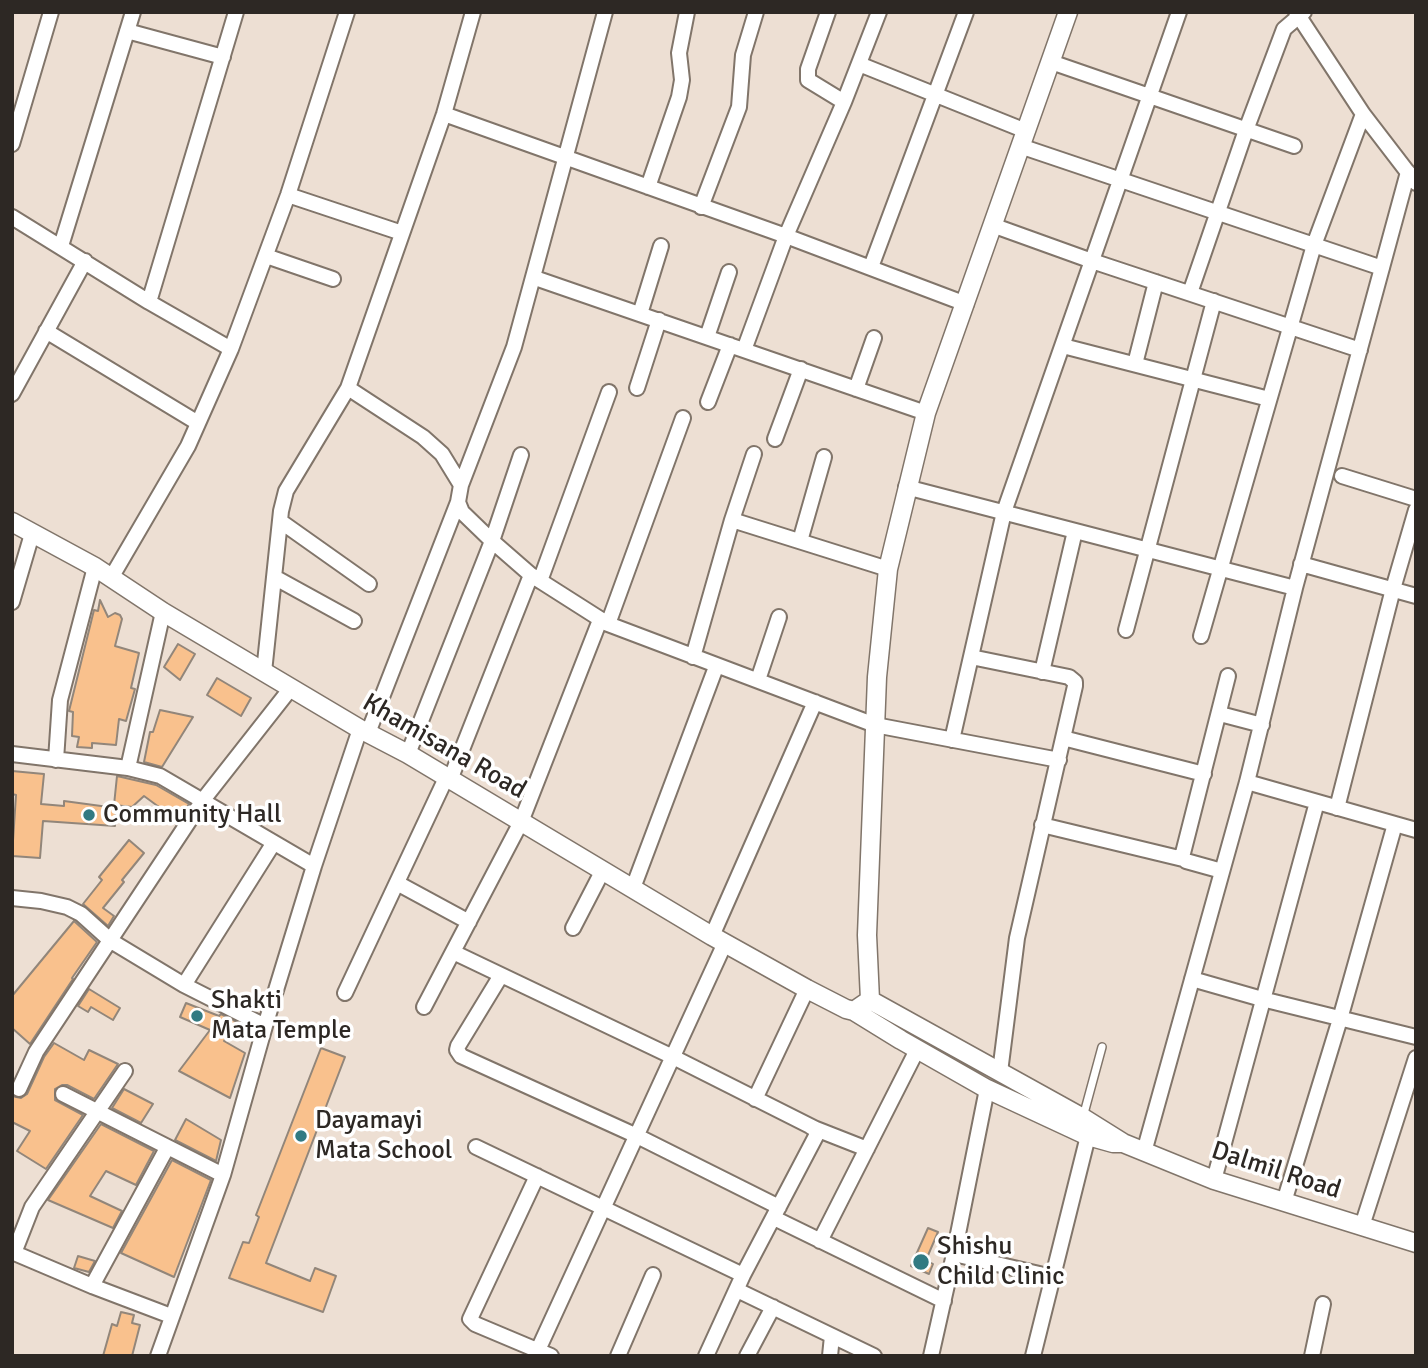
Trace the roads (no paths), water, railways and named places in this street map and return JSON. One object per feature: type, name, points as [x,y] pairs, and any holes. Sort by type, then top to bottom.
[{"type":"street","points":[[12,144],[51,12]]},
{"type":"street","points":[[61,246],[133,12]]},
{"type":"street","points":[[149,302],[236,12]]},
{"type":"street","points":[[111,578],[188,446],[232,349],[288,195],[347,12]]},
{"type":"street","points":[[264,672],[283,503],[290,481],[348,388],[444,114],[473,12]]},
{"type":"street","points":[[158,1356],[223,1175],[314,866],[364,731],[458,502],[461,485],[508,367],[535,278],[605,12]]},
{"type":"street","points":[[648,187],[679,97],[682,80],[679,52],[687,12]]},
{"type":"street","points":[[701,207],[739,107],[745,46],[756,12]]},
{"type":"street","points":[[828,12],[808,69],[808,80],[844,102]]},
{"type":"street","points":[[708,402],[737,347],[786,236],[844,102],[879,12]]},
{"type":"street","points":[[870,267],[966,12]]},
{"type":"street","points":[[854,1011],[870,1000],[867,935],[877,677],[888,569],[926,413],[1068,12]]},
{"type":"street","points":[[951,740],[1004,512],[1177,13]]},
{"type":"street","points":[[1144,1152],[1247,782],[1301,565],[1382,268],[1412,178],[1363,114],[1300,14],[1284,29],[1190,293]]},
{"type":"street","points":[[127,31],[223,57]]},
{"type":"street","points":[[1051,62],[1294,146]]},
{"type":"street","points":[[859,64],[936,95],[1023,138],[1119,179],[1382,268]]},
{"type":"street","points":[[444,114],[786,236],[966,304]]},
{"type":"street","points":[[1201,636],[1314,245],[1363,114]]},
{"type":"street","points":[[288,195],[402,233]]},
{"type":"street","points":[[12,217],[149,302],[232,349]]},
{"type":"street","points":[[992,225],[1360,350]]},
{"type":"street","points":[[640,314],[661,246]]},
{"type":"street","points":[[266,256],[333,279]]},
{"type":"street","points":[[12,394],[85,261]]},
{"type":"street","points":[[707,337],[729,272]]},
{"type":"street","points":[[535,278],[926,413]]},
{"type":"street","points":[[1135,364],[1156,282]]},
{"type":"street","points":[[1126,630],[1214,301]]},
{"type":"street","points":[[637,388],[659,320]]},
{"type":"street","points":[[46,331],[198,423]]},
{"type":"street","points":[[856,389],[874,338]]},
{"type":"street","points":[[1063,346],[1269,399]]},
{"type":"street","points":[[775,439],[801,369]]},
{"type":"street","points":[[348,388],[433,445],[442,454],[461,485]]},
{"type":"street","points":[[345,993],[448,779],[536,578],[609,392]]},
{"type":"street","points":[[424,1007],[522,822],[604,622],[683,418]]},
{"type":"street","points":[[693,657],[754,454]]},
{"type":"street","points":[[408,754],[492,541],[521,455]]},
{"type":"street","points":[[800,541],[824,457]]},
{"type":"street","points":[[1342,477],[1416,499]]},
{"type":"street","points":[[906,487],[1295,588]]},
{"type":"street","points":[[458,502],[462,512],[536,578],[604,622],[875,726],[1059,760]]},
{"type":"street","points":[[1337,808],[1416,510]]},
{"type":"street","points":[[732,520],[888,569]]},
{"type":"street","points":[[280,521],[369,584]]},
{"type":"street","name":"Khamisana Road","points":[[12,522],[95,567],[163,612],[364,731],[408,754],[719,940],[807,989],[854,1011],[987,1089],[1088,1136],[1123,1143]]},
{"type":"street","points":[[1042,672],[1076,531]]},
{"type":"street","points":[[12,602],[32,534]]},
{"type":"street","points":[[1301,565],[1416,596]]},
{"type":"street","points":[[56,760],[60,700],[95,567]]},
{"type":"street","points":[[274,577],[354,621]]},
{"type":"street","points":[[128,768],[163,612]]},
{"type":"street","points":[[758,680],[779,617]]},
{"type":"street","points":[[971,657],[1069,677],[1075,682],[1017,939],[1000,1072]]},
{"type":"street","points":[[633,888],[716,667]]},
{"type":"street","points":[[1183,859],[1228,676]]},
{"type":"street","points":[[19,1089],[36,1052],[203,800],[291,688]]},
{"type":"street","points":[[537,1177],[470,1319],[475,1324],[545,1353],[603,1208],[673,1057],[815,702]]},
{"type":"street","points":[[1220,714],[1262,724]]},
{"type":"street","points":[[1063,738],[1204,774]]},
{"type":"street","points":[[12,754],[128,768],[160,776],[314,866]]},
{"type":"street","points":[[1247,782],[1416,830]]},
{"type":"street","points":[[1214,1180],[1317,802]]},
{"type":"street","points":[[1284,1202],[1340,1019],[1395,824]]},
{"type":"street","points":[[1042,825],[1222,871]]},
{"type":"street","points":[[184,985],[273,844]]},
{"type":"street","points":[[573,928],[603,870]]},
{"type":"street","points":[[397,883],[469,922]]},
{"type":"street","points":[[12,898],[41,901],[81,914],[111,941],[184,985],[265,1026]]},
{"type":"street","points":[[453,952],[816,1129],[816,1136],[744,1275],[706,1356]]},
{"type":"street","points":[[500,976],[458,1046],[458,1053],[637,1136],[776,1212],[820,1241],[944,1301]]},
{"type":"street","points":[[1192,979],[1416,1037]]},
{"type":"street","points":[[755,1099],[807,989]]},
{"type":"street","points":[[870,1000],[1123,1143]]},
{"type":"street","points":[[820,1241],[917,1050]]},
{"type":"street","points":[[1362,1226],[1416,1058]]},
{"type":"street","points":[[125,1071],[32,1207],[13,1253],[171,1316]]},
{"type":"street","points":[[931,1356],[987,1089]]},
{"type":"street","points":[[63,1094],[223,1175]]},
{"type":"street","points":[[810,1126],[867,1149]]},
{"type":"street","points":[[1033,1356],[1088,1136]]},
{"type":"street","name":"Dalmil Road","points":[[1123,1143],[1214,1180],[1416,1243]]},
{"type":"street","points":[[92,1286],[167,1147]]},
{"type":"street","points":[[476,1147],[744,1275]]},
{"type":"street","points":[[954,1254],[1052,1277]]},
{"type":"street","points":[[618,1356],[653,1275]]},
{"type":"street","points":[[737,1290],[874,1356]]},
{"type":"street","points":[[1312,1356],[1324,1304]]},
{"type":"street","points":[[747,1356],[773,1307]]},
{"type":"street","points":[[830,1356],[832,1336]]},
{"type":"lane","points":[[1083,1118],[1102,1047]]},
{"type":"place","name":"Community Hall","points":[[89,815]]},
{"type":"place","name":"Shakti Mata Temple","points":[[197,1016]]},
{"type":"place","name":"Dayamayi Mata School","points":[[301,1136]]},
{"type":"place","name":"Shishu Child Clinic","points":[[921,1262]]}]
